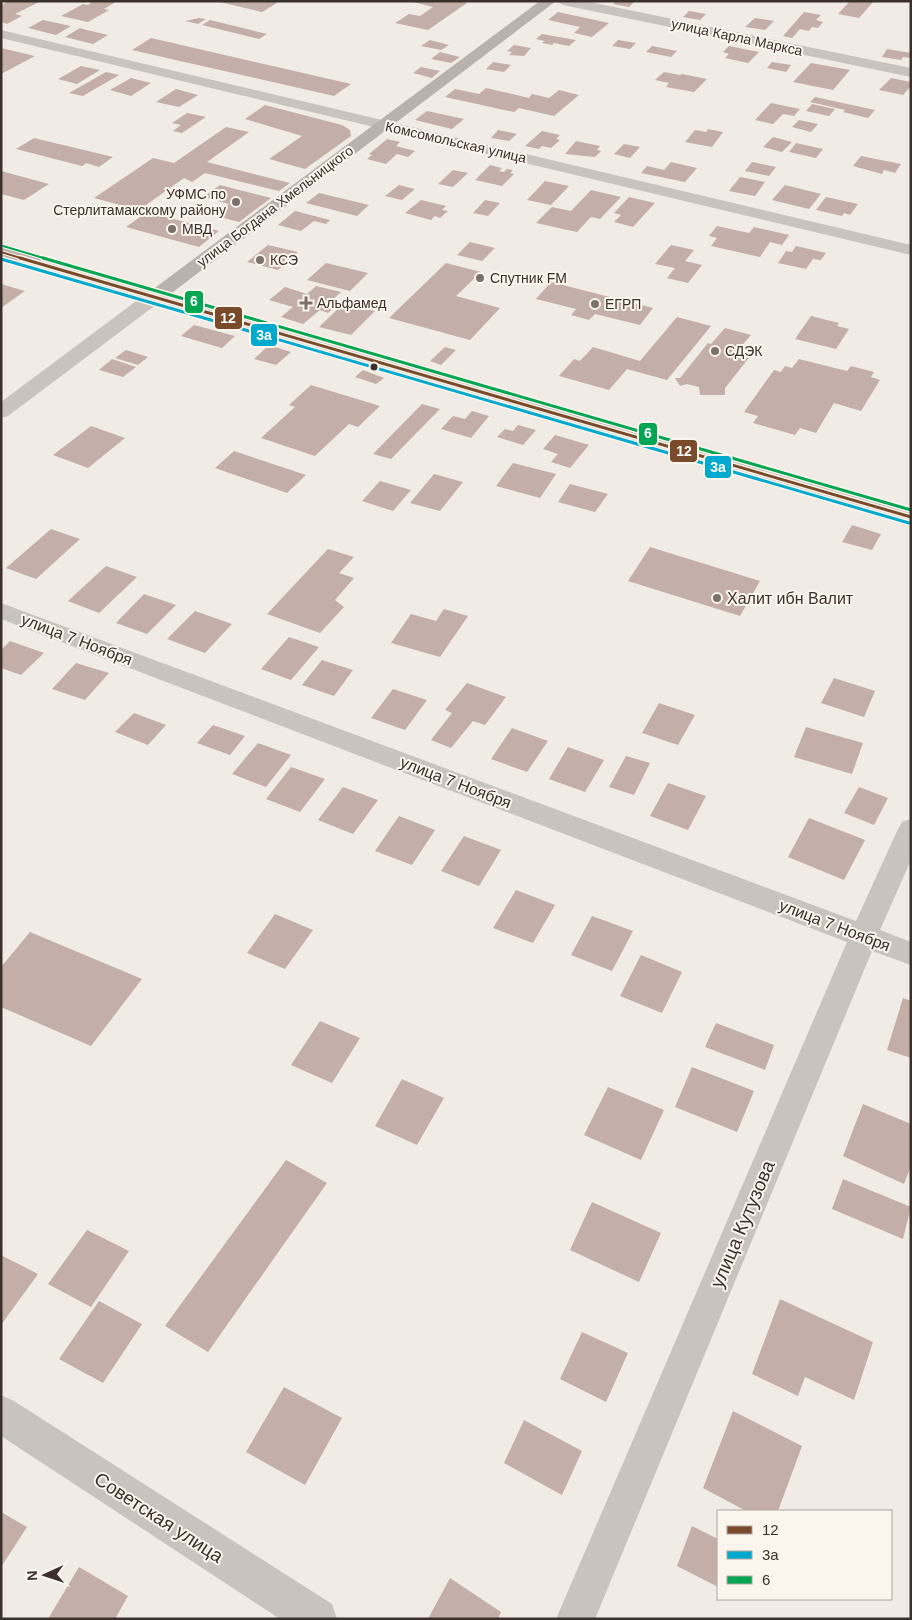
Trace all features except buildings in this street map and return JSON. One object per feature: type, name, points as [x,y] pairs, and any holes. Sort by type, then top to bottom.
[{"type":"main road","name":"улица Богдана Хмельницкого","points":[[154,297],[549,1]]},
{"type":"main road","points":[[1,252],[911,517]]},
{"type":"street","name":"улица Карла Маркса","points":[[563,1],[911,73]]},
{"type":"street","name":"Комсомольская улица","points":[[1,34],[911,250]]},
{"type":"street","name":"улица Богдана Хмельницкого","points":[[1,412],[154,297]]},
{"type":"street","name":"улица 7 Ноября","points":[[1,610],[911,954]]},
{"type":"street","name":"улица Кутузова","points":[[575,1619],[864,935],[911,830]]},
{"type":"street","name":"Советская улица","points":[[1,1414],[316,1619]]},
{"type":"transit line","name":"6","points":[[3,246],[911,510]]},
{"type":"transit line","name":"12","points":[[1,252],[911,517]]},
{"type":"transit line","name":"3а","points":[[1,259],[909,523]]},
{"type":"place","name":"УФМС по Стерлитамакскому району","points":[[236,202]]},
{"type":"place","name":"МВД","points":[[172,229]]},
{"type":"place","name":"КСЭ","points":[[260,260]]},
{"type":"place","name":"Спутник FM","points":[[480,278]]},
{"type":"place","name":"Альфамед","points":[[306,303]]},
{"type":"place","name":"ЕГРП","points":[[595,304]]},
{"type":"place","name":"СДЭК","points":[[715,351]]},
{"type":"place","name":"Халит ибн Валит","points":[[717,598]]}]
